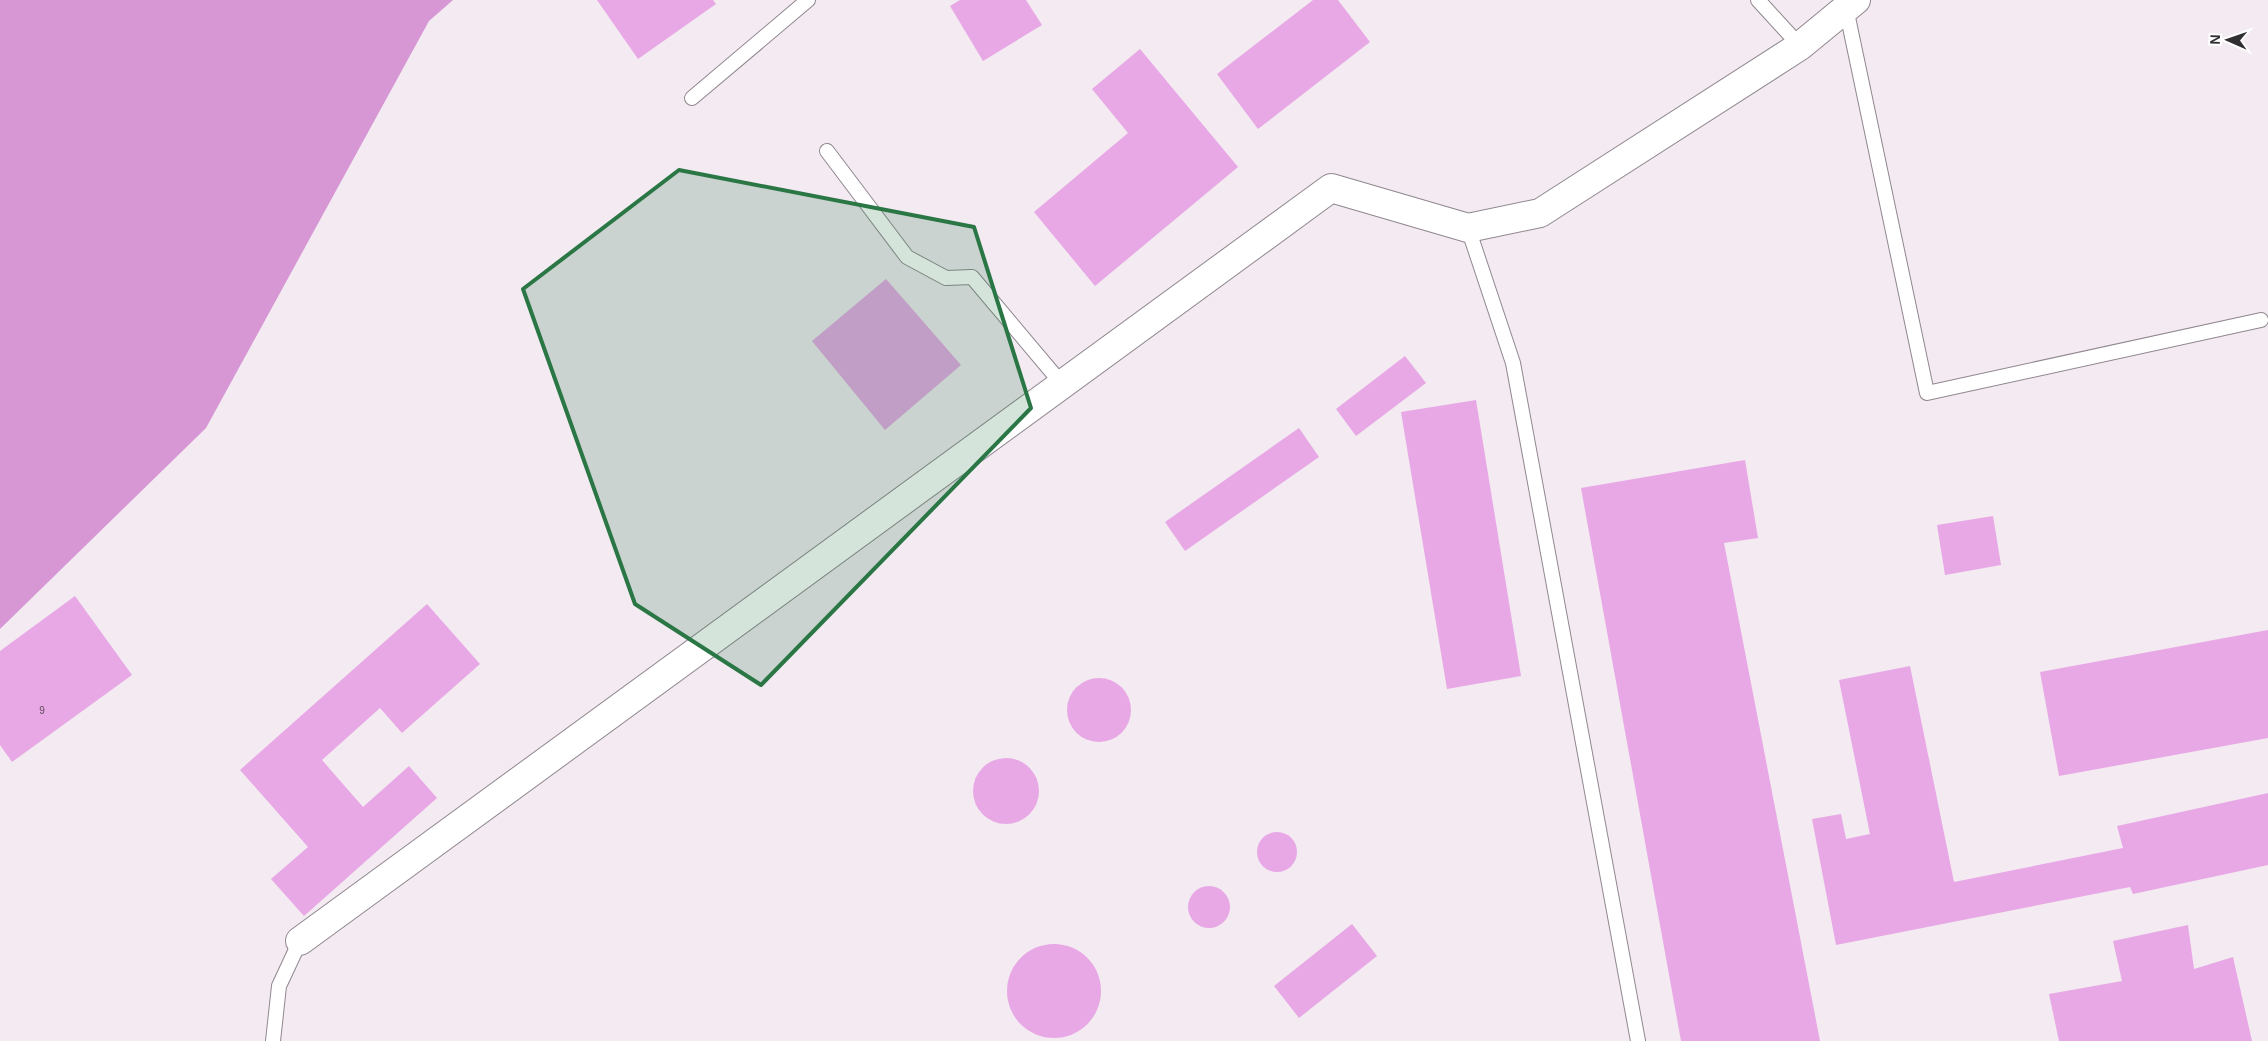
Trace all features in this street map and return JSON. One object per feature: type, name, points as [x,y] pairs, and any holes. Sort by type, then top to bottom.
[{"type":"street","points":[[300,941],[1331,188],[1468,228],[1540,213],[1800,46],[1851,4]]},
{"type":"lane","points":[[692,98],[808,0]]},
{"type":"lane","points":[[1758,0],[1800,46]]},
{"type":"lane","points":[[1851,4],[1927,393],[2261,320]]},
{"type":"lane","points":[[827,151],[906,257],[946,278],[972,276],[1062,384]]},
{"type":"lane","points":[[1468,228],[1513,363],[1638,1041]]},
{"type":"lane","points":[[273,1041],[279,986],[300,941]]},
{"type":"highlighted area","points":[[679,170],[974,227],[1031,408],[761,685],[635,604],[523,289]]},
{"type":"shaded area","points":[[0,0],[453,0],[429,21],[206,428],[0,629]]},
{"type":"building","points":[[597,0],[713,0],[716,4],[638,59]]},
{"type":"building","points":[[960,0],[1026,0],[1042,25],[983,61],[950,6]]},
{"type":"building","points":[[1313,0],[1338,0],[1370,42],[1258,129],[1217,74]]},
{"type":"building","points":[[1140,49],[1238,167],[1095,286],[1034,212],[1128,133],[1092,89]]},
{"type":"building","points":[[886,279],[961,365],[885,430],[812,341]]},
{"type":"building","points":[[1405,356],[1426,383],[1356,436],[1336,409]]},
{"type":"building","points":[[1476,400],[1521,676],[1447,689],[1401,412]]},
{"type":"building","points":[[1299,428],[1319,457],[1185,551],[1165,522]]},
{"type":"building","points":[[1745,460],[1758,538],[1724,543],[1820,1041],[1681,1041],[1581,488]]},
{"type":"building","points":[[1993,516],[2001,565],[1945,575],[1937,525]]},
{"type":"building","points":[[75,596],[132,675],[12,762],[0,745],[0,651]]},
{"type":"building","points":[[427,604],[480,664],[402,733],[380,708],[322,760],[363,807],[409,766],[437,798],[304,916],[271,879],[308,847],[240,770]]},
{"type":"building","points":[[2268,630],[2268,738],[2059,776],[2040,672]]},
{"type":"building","points":[[1910,666],[1954,882],[2123,848],[2117,826],[2268,793],[2268,865],[2133,894],[2130,887],[1836,945],[1812,819],[1841,814],[1846,839],[1870,834],[1839,680]]},
{"type":"building","points":[[1099,678],[1111,681],[1122,687],[1128,698],[1131,710],[1128,722],[1122,733],[1111,739],[1099,742],[1087,739],[1076,733],[1070,722],[1067,710],[1070,698],[1076,687],[1087,681]]},
{"type":"building","points":[[1006,758],[1019,760],[1029,768],[1037,778],[1039,791],[1037,804],[1029,814],[1019,822],[1006,824],[993,822],[983,814],[975,804],[973,791],[975,778],[983,768],[993,760]]},
{"type":"building","points":[[1273,832],[1281,832],[1288,835],[1294,841],[1297,852],[1294,863],[1288,869],[1281,872],[1273,872],[1266,869],[1260,863],[1257,856],[1257,848],[1260,841],[1266,835]]},
{"type":"building","points":[[1209,886],[1224,892],[1230,907],[1224,922],[1209,928],[1194,922],[1188,907],[1194,892]]},
{"type":"building","points":[[1352,924],[1377,956],[1299,1018],[1274,986]]},
{"type":"building","points":[[2188,925],[2194,969],[2233,957],[2252,1041],[2059,1041],[2049,994],[2122,981],[2113,941]]},
{"type":"building","points":[[1054,944],[1072,947],[1088,957],[1098,973],[1101,991],[1098,1009],[1088,1025],[1072,1035],[1054,1038],[1036,1035],[1020,1025],[1010,1009],[1007,991],[1010,973],[1020,957],[1036,947]]}]
